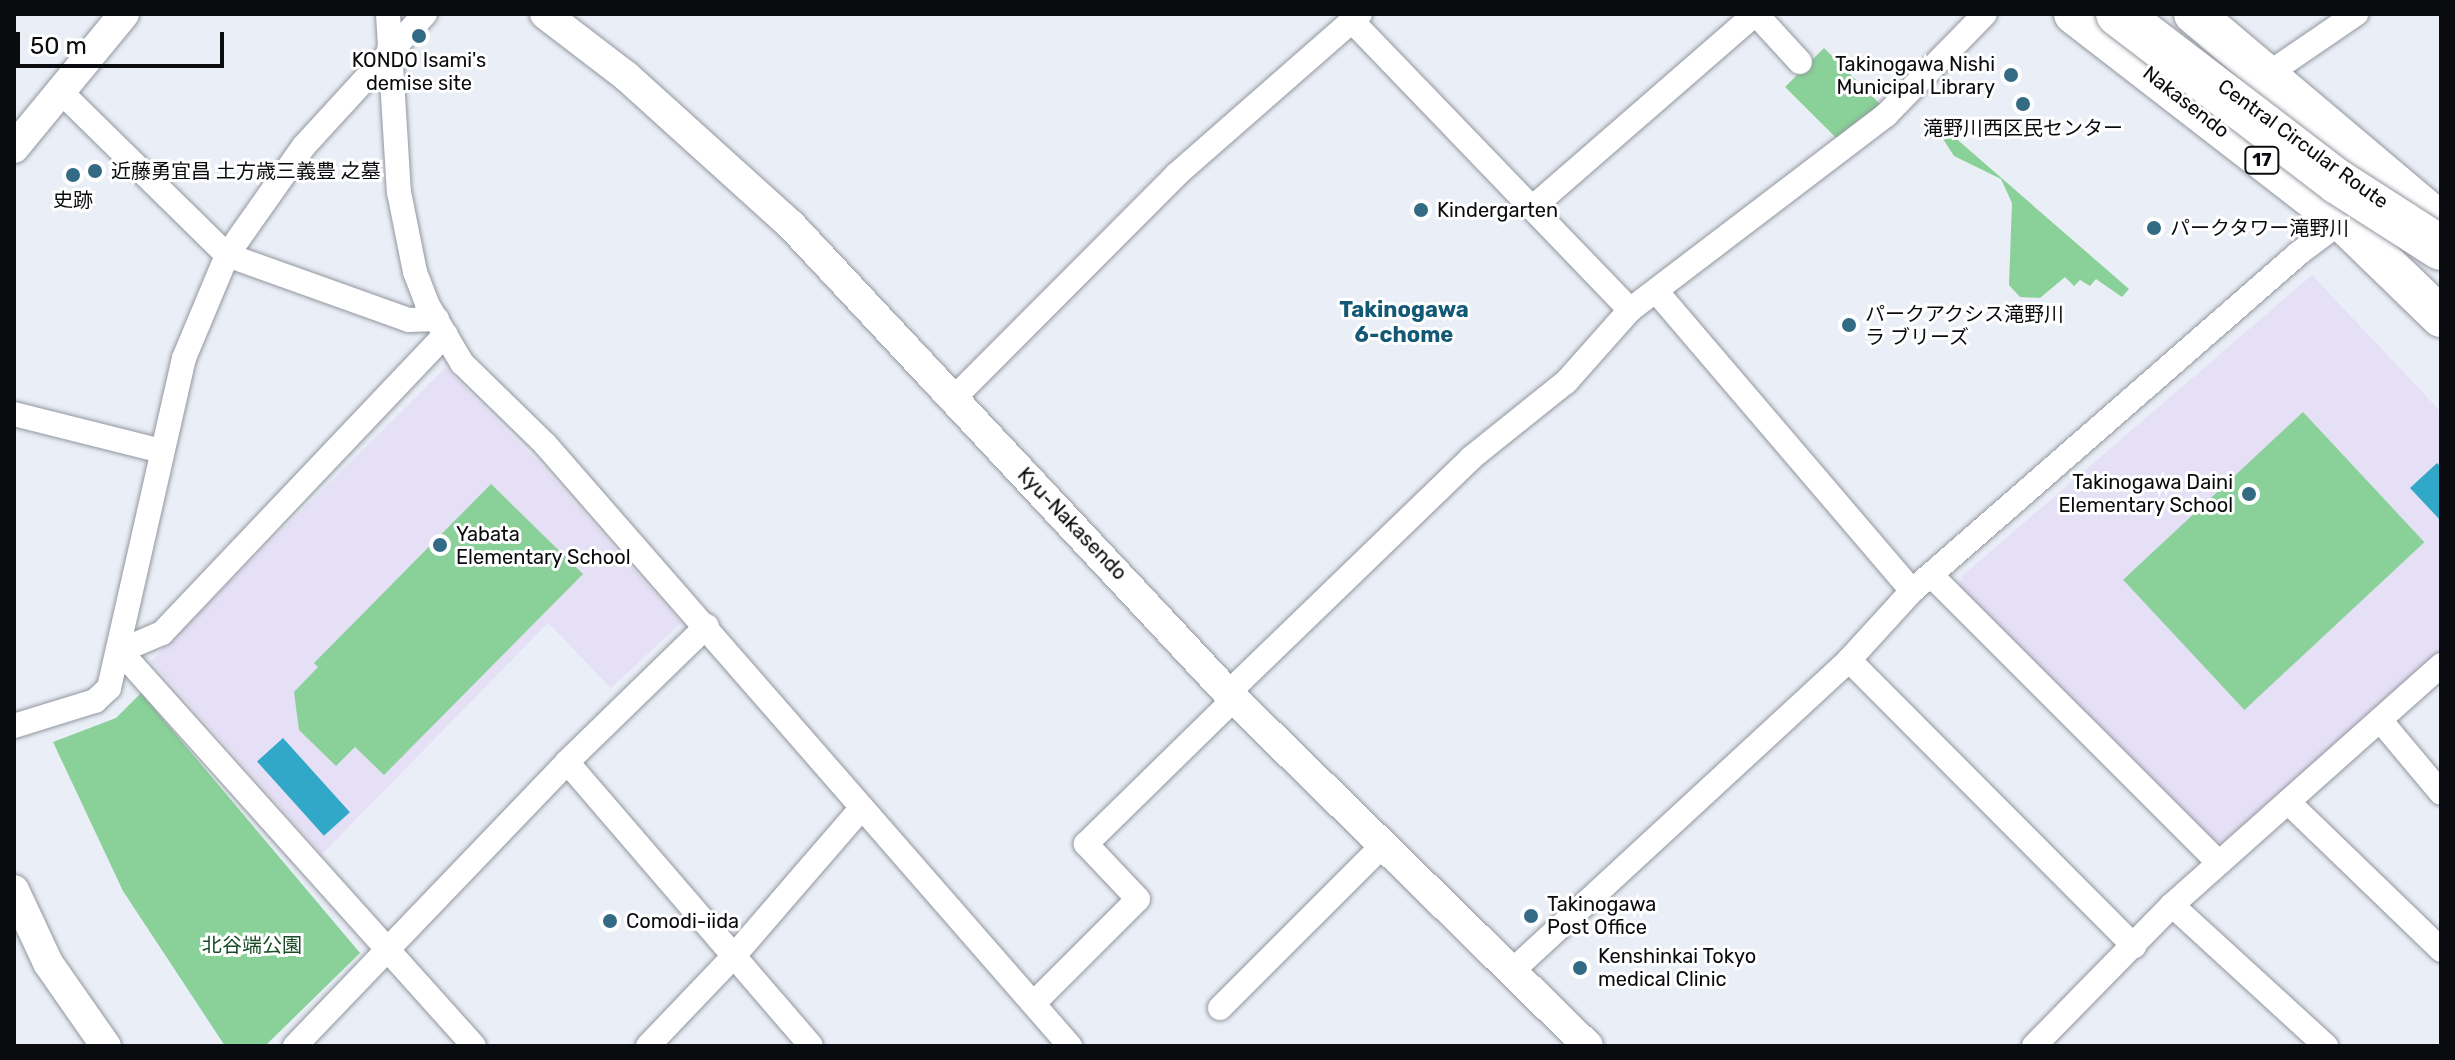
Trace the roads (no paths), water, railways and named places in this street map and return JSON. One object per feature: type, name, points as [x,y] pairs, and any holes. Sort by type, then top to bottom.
[{"type":"highway","name":"Nakasendo","points":[[2074,14],[2342,221],[2441,317]]},
{"type":"highway","name":"Central Circular Route","points":[[2118,14],[2338,182],[2441,248]]},
{"type":"highway","name":"Central Circular Route","points":[[2132,14],[2342,176],[2441,238]]},
{"type":"highway","points":[[2194,14],[2441,223]]},
{"type":"street","points":[[14,148],[124,14]]},
{"type":"street","points":[[388,14],[393,50],[399,192],[415,272],[462,363],[545,444],[707,626],[860,810],[1036,1001],[1070,1046]]},
{"type":"street","points":[[14,726],[95,701],[109,688],[120,651],[161,451],[184,358],[227,255],[304,146],[425,14]]},
{"type":"street","name":"Kyu-Nakasendo","points":[[545,14],[626,76],[791,225],[1231,696],[1510,973],[1588,1046]]},
{"type":"street","points":[[1532,208],[1755,14],[1800,62]]},
{"type":"street","points":[[1036,1001],[1138,899],[1086,844],[1471,458],[1566,382],[1630,310],[1886,115],[1985,14]]},
{"type":"street","points":[[2268,74],[2351,15]]},
{"type":"street","points":[[953,399],[1177,174],[1356,18],[1630,310]]},
{"type":"street","points":[[60,91],[227,255],[409,320],[441,326]]},
{"type":"street","points":[[1510,973],[1849,660],[1912,591],[2299,253],[2342,221]]},
{"type":"street","points":[[1656,291],[1912,591]]},
{"type":"street","points":[[120,651],[162,633],[441,326]]},
{"type":"street","points":[[14,414],[161,451]]},
{"type":"street","points":[[1931,575],[2219,863]]},
{"type":"street","points":[[295,1046],[567,762],[707,626]]},
{"type":"street","points":[[120,651],[474,1046]]},
{"type":"street","points":[[1849,660],[2134,946]]},
{"type":"street","points":[[2034,1046],[2172,905],[2441,665]]},
{"type":"street","points":[[2380,720],[2441,793]]},
{"type":"street","points":[[567,762],[811,1046]]},
{"type":"street","points":[[2288,802],[2441,950]]},
{"type":"street","points":[[648,1046],[733,957],[860,810]]},
{"type":"street","points":[[1220,1008],[1383,845]]},
{"type":"street","points":[[2172,905],[2326,1046]]},
{"type":"street","points":[[17,909],[56,976],[106,1046]]},
{"type":"water","points":[[2437,463],[2441,467],[2441,521],[2410,488]]},
{"type":"water","points":[[283,738],[350,812],[324,836],[257,761]]},
{"type":"place","name":"KONDO Isami's demise site","points":[[419,36]]},
{"type":"place","name":"Takinogawa Nishi Municipal Library","points":[[2011,75]]},
{"type":"place","name":"滝野川西区民センター","points":[[2023,104]]},
{"type":"place","name":"近藤勇宜昌 土方歳三義豊 之墓","points":[[95,171]]},
{"type":"place","name":"史跡","points":[[73,175]]},
{"type":"place","name":"Kindergarten","points":[[1421,210]]},
{"type":"place","name":"パークタワー滝野川","points":[[2154,228]]},
{"type":"place","name":"パークアクシス滝野川 ラ ブリーズ","points":[[1849,325]]},
{"type":"place","name":"Takinogawa Daini Elementary School","points":[[2249,494]]},
{"type":"place","name":"Yabata Elementary School","points":[[440,545]]},
{"type":"place","name":"Takinogawa Post Office","points":[[1531,916]]},
{"type":"place","name":"Comodi-iida","points":[[610,921]]},
{"type":"place","name":"Kenshinkai Tokyo medical Clinic","points":[[1580,968]]},
{"type":"district","name":"Takinogawa 6-chome","points":[[1404,322]]},
{"type":"park label","name":"北谷端公園","points":[[252,945]]}]
